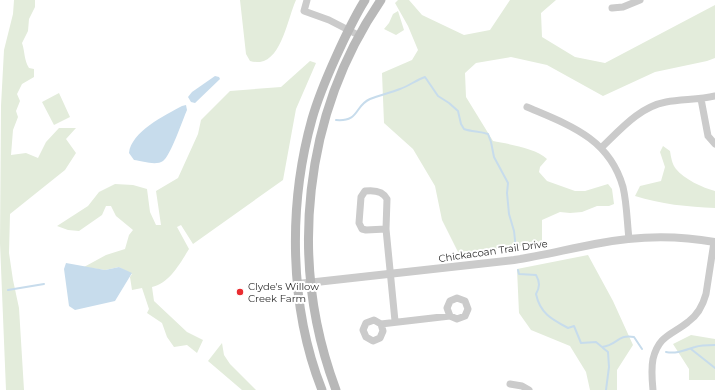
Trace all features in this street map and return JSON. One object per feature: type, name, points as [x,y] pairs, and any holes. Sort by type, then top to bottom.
[{"type":"main road","points":[[322,390],[308,346],[298,284],[295,219],[300,179],[312,118],[326,78],[348,30],[365,0]]},
{"type":"main road","points":[[336,390],[321,340],[309,270],[308,226],[313,175],[321,132],[343,71],[360,36],[381,0]]},
{"type":"street","points":[[307,0],[304,11],[329,20],[360,36]]},
{"type":"street","points":[[612,8],[623,8],[640,0]]},
{"type":"street","points":[[601,148],[644,110],[665,102],[701,99],[715,96]]},
{"type":"street","points":[[701,99],[708,136],[715,144]]},
{"type":"street","points":[[528,107],[574,127],[584,133],[601,148],[614,165],[623,187],[629,239]]},
{"type":"street","points":[[386,229],[366,230],[360,226],[361,197],[365,192],[380,192],[387,199],[386,229],[395,321]]},
{"type":"street","name":"Chickacoan Trail Drive","points":[[298,284],[514,260],[596,243],[629,239],[662,238],[715,242]]},
{"type":"street","points":[[653,390],[652,367],[656,350],[665,337],[688,323],[694,317],[704,302],[715,242]]},
{"type":"street","points":[[381,324],[395,321],[450,316]]},
{"type":"street","points":[[510,384],[522,386],[529,390]]},
{"type":"green space","points":[[14,0],[35,0],[35,7],[29,19],[28,31],[22,43],[27,65],[29,68],[34,69],[34,77],[22,84],[17,94],[20,101],[16,111],[18,117],[13,130],[11,155],[26,153],[38,158],[46,142],[59,128],[76,128],[66,139],[76,153],[65,170],[10,214],[9,253],[19,308],[24,390],[6,390],[0,243],[1,106],[4,50],[13,14]]},
{"type":"green space","points":[[240,0],[296,0],[279,46],[268,59],[260,62],[250,61],[246,54]]},
{"type":"green space","points":[[398,0],[409,0],[422,15],[464,35],[490,30],[510,0],[556,0],[541,13],[542,37],[575,57],[605,63],[715,5],[715,58],[655,72],[603,96],[547,65],[511,57],[476,63],[465,73],[466,97],[493,141],[522,147],[542,155],[547,159],[540,167],[539,172],[547,181],[575,191],[585,191],[608,184],[612,189],[614,204],[609,206],[597,206],[582,212],[560,212],[542,220],[542,243],[459,254],[442,220],[435,186],[413,149],[384,123],[382,73],[412,60],[418,50],[408,26],[395,3]]},
{"type":"green space","points":[[398,11],[404,30],[396,35],[384,29],[389,23],[393,14]]},
{"type":"green space","points":[[310,61],[316,63],[296,109],[283,180],[193,244],[181,225],[177,227],[189,249],[174,272],[164,282],[152,287],[154,301],[187,332],[203,340],[197,353],[187,345],[174,347],[167,337],[162,323],[147,313],[149,309],[142,288],[132,290],[130,277],[132,274],[119,267],[105,270],[84,267],[106,255],[125,249],[129,235],[133,230],[116,216],[111,206],[106,206],[102,215],[79,231],[68,230],[57,226],[88,206],[99,192],[115,184],[133,185],[147,189],[150,212],[156,225],[161,225],[156,191],[178,178],[198,134],[201,120],[230,91],[281,87]]},
{"type":"green space","points":[[59,93],[70,117],[54,125],[42,102]]},
{"type":"green space","points":[[663,146],[670,151],[674,165],[679,173],[694,183],[715,191],[715,208],[674,205],[635,196],[640,186],[661,181],[665,167],[660,152]]},
{"type":"green space","points":[[588,255],[613,301],[633,345],[617,370],[617,390],[590,390],[586,372],[570,346],[531,330],[519,313],[517,269]]},
{"type":"green space","points":[[691,335],[715,339],[715,380],[689,380],[689,369],[673,344]]},
{"type":"green space","points":[[222,343],[224,355],[230,364],[256,390],[242,390],[208,361]]},
{"type":"water","points":[[215,76],[219,77],[220,79],[195,103],[191,102],[188,97],[192,92]]},
{"type":"water","points":[[186,105],[187,110],[173,145],[166,158],[157,163],[134,160],[129,153],[131,145],[142,131],[158,119]]},
{"type":"water","points":[[66,263],[105,270],[119,267],[132,273],[115,301],[75,310],[69,306],[64,269]]},
{"type":"waterway","points":[[336,120],[349,119],[365,102],[370,99],[403,88],[425,77],[438,96],[458,111],[461,124],[464,129],[488,134],[494,157],[508,183],[507,193],[509,214],[514,231],[516,249]]},
{"type":"waterway","points":[[518,270],[519,274],[536,275],[539,284],[536,294],[543,311],[556,322],[568,328],[574,326],[581,343],[596,342],[602,347],[628,336],[634,337],[642,349]]},
{"type":"waterway","points":[[8,290],[44,284]]},
{"type":"waterway","points":[[666,352],[677,352],[700,346],[715,345]]},
{"type":"waterway","points":[[603,348],[608,352],[609,367],[606,390]]},
{"type":"waterway","points":[[691,349],[715,368]]},
{"type":"place","name":"Clyde's Willow Creek Farm","points":[[240,292]]}]
